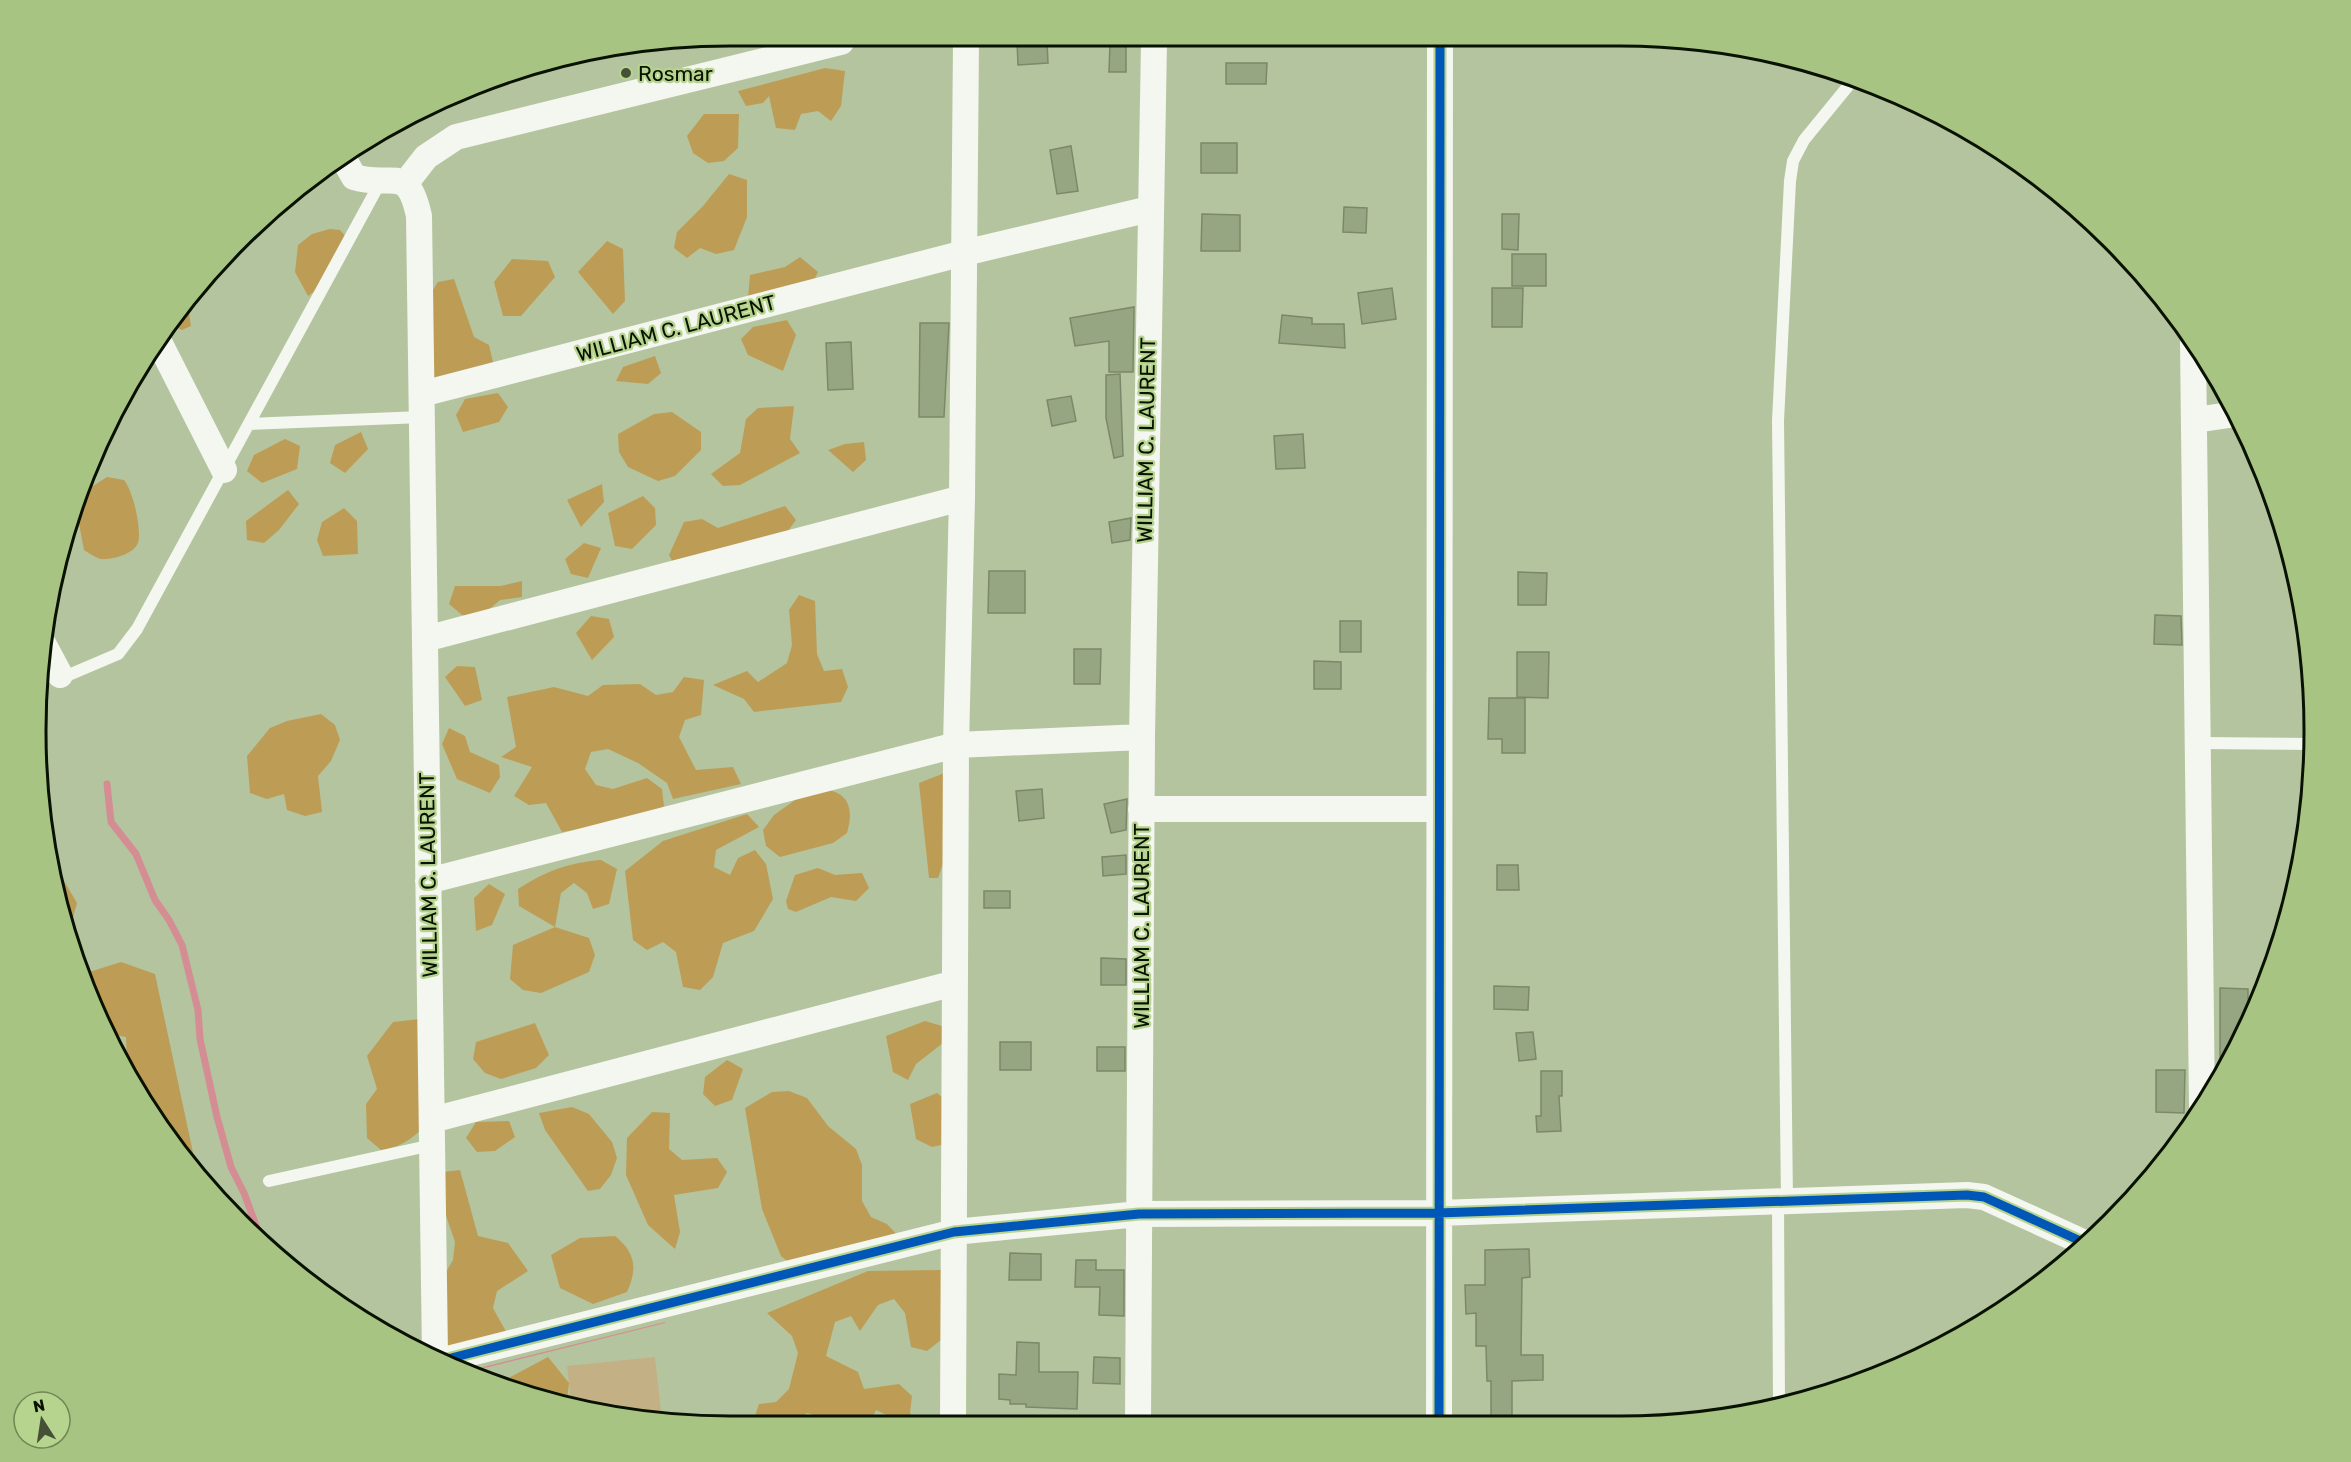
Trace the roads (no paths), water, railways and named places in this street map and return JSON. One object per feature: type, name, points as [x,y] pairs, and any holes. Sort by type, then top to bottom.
[{"type":"street","points":[[347,165],[354,177],[393,183],[456,137],[821,47]]},
{"type":"street","points":[[953,1415],[956,745],[963,498],[966,47]]},
{"type":"street","points":[[1150,209],[1154,47]]},
{"type":"street","points":[[1439,1415],[1440,47]]},
{"type":"street","name":"WILLIAM C. LAURENT","points":[[393,183],[415,198],[420,235],[435,1348]]},
{"type":"street","name":"WILLIAM C. LAURENT","points":[[422,406],[964,253],[1150,209],[1141,809],[1138,1415]]},
{"type":"street","points":[[163,350],[224,470]]},
{"type":"street","points":[[2194,358],[2202,1091]]},
{"type":"street","points":[[2196,420],[2227,415]]},
{"type":"street","points":[[425,639],[963,498]]},
{"type":"street","points":[[428,882],[956,745],[1142,737]]},
{"type":"street","points":[[1141,809],[1439,808]]},
{"type":"street","points":[[432,1132],[955,983]]},
{"type":"street","points":[[455,1357],[954,1232],[1139,1214],[1438,1213],[1967,1195],[1984,1197],[2078,1240]]},
{"type":"lane","points":[[1779,1396],[1783,1201],[1778,421],[1790,181],[1794,161],[1804,140],[1848,86]]},
{"type":"lane","points":[[50,676],[90,667],[118,654],[137,628],[249,424],[393,183]]},
{"type":"lane","points":[[249,424],[422,406]]},
{"type":"lane","points":[[2199,743],[2304,744]]},
{"type":"lane","points":[[269,1181],[432,1132]]},
{"type":"waterway","points":[[107,784],[111,822],[136,854],[155,900],[182,945],[198,1010],[200,1039],[217,1117],[231,1167],[255,1222]]},
{"type":"place","name":"Rosmar","points":[[626,73]]}]
